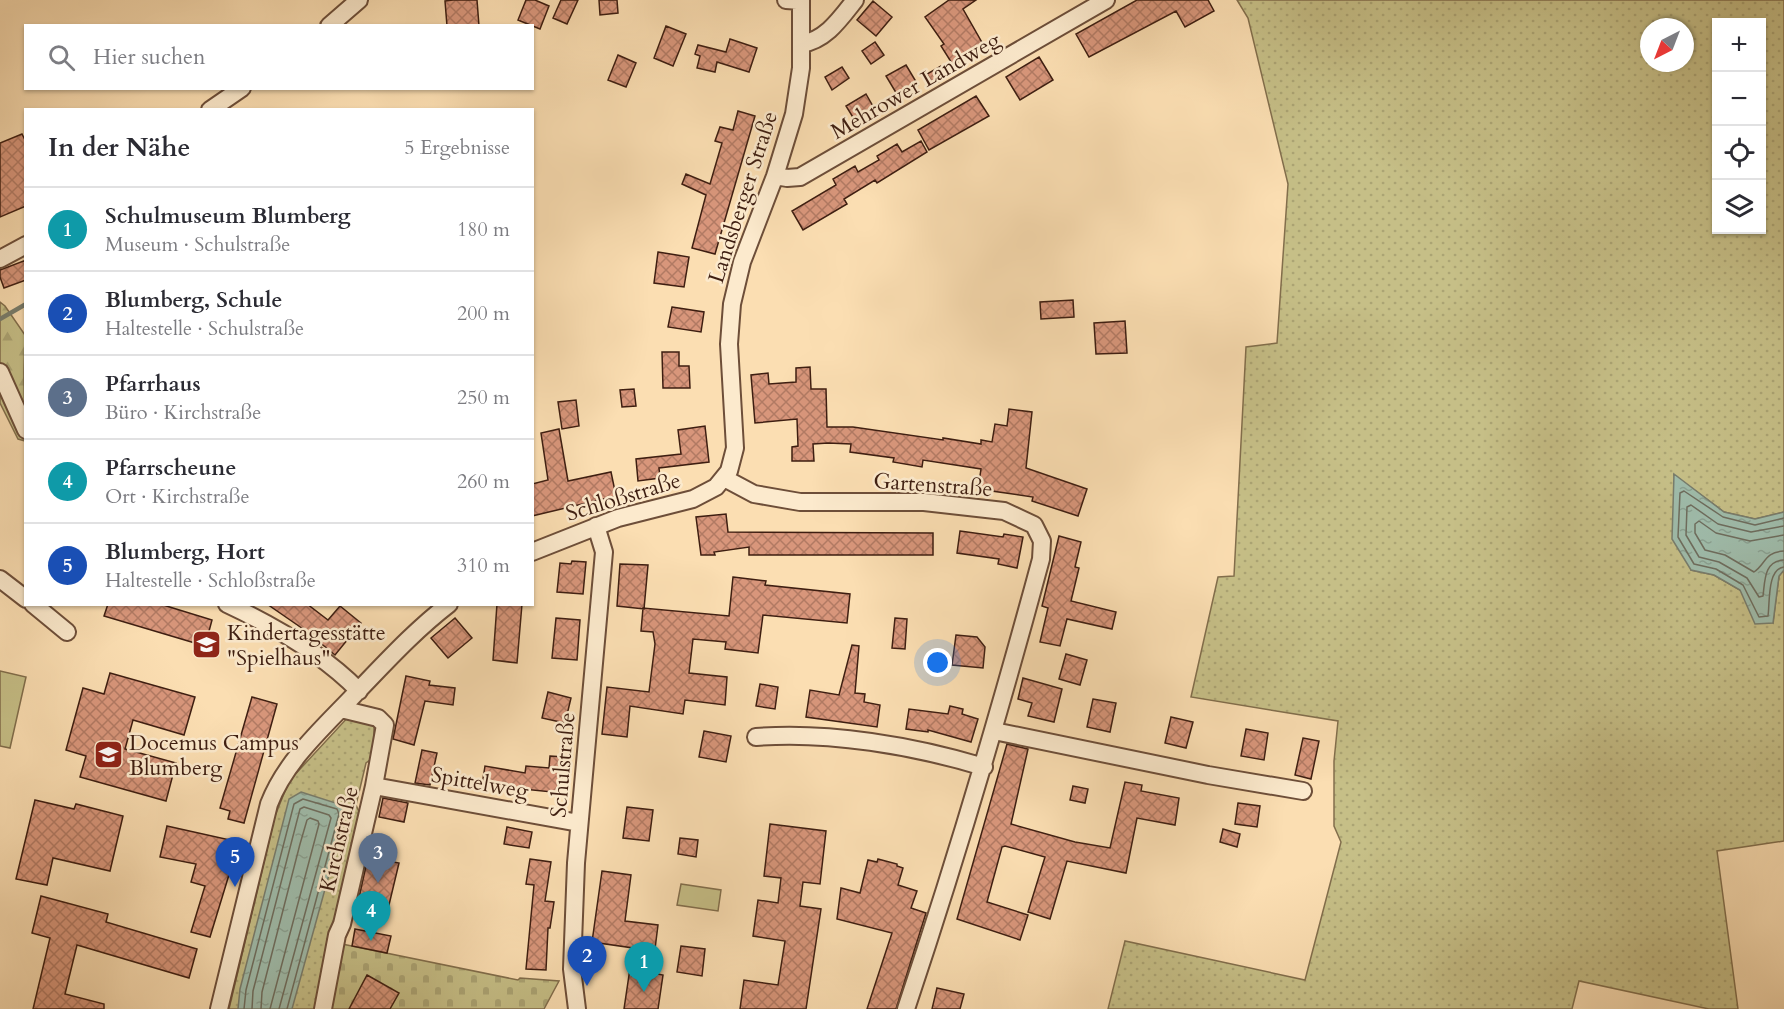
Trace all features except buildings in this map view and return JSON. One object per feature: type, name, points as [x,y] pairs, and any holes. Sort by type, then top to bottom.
[{"type":"street","points":[[331,24],[359,0]]},
{"type":"street","name":"Landsberger Straße","points":[[724,478],[733,461],[735,448],[729,344],[732,304],[742,262],[775,176],[794,114],[801,68],[796,0]]},
{"type":"street","points":[[801,44],[817,40],[825,35],[855,0]]},
{"type":"street","name":"Mehrower Landweg","points":[[775,176],[800,177],[1106,0]]},
{"type":"street","points":[[213,108],[239,90]]},
{"type":"street","points":[[0,259],[24,245]]},
{"type":"street","points":[[0,372],[24,426]]},
{"type":"street","name":"Schloßstraße","points":[[534,551],[618,518],[693,499],[716,487],[724,478]]},
{"type":"street","name":"Gartenstraße","points":[[724,478],[754,494],[778,500],[924,502],[1004,511],[1034,525],[1042,541],[1041,559],[984,767],[906,1009]]},
{"type":"street","name":"Schulstraße","points":[[577,1009],[572,969],[576,863],[603,552],[596,526]]},
{"type":"street","points":[[0,579],[24,597]]},
{"type":"street","points":[[35,606],[67,632]]},
{"type":"street","points":[[231,606],[293,640],[340,672],[359,691]]},
{"type":"street","points":[[219,1009],[269,804],[276,786],[297,757],[399,647],[447,606]]},
{"type":"street","name":"Kirchstraße","points":[[322,1009],[336,935],[342,924],[374,786],[385,725],[378,718],[341,709]]},
{"type":"street","points":[[994,731],[1208,775],[1303,791]]},
{"type":"street","points":[[756,737],[786,735],[859,742],[904,748],[984,767]]},
{"type":"street","name":"Spittelweg","points":[[374,786],[579,823]]},
{"type":"green space","points":[[1237,0],[1784,0],[1784,512],[1755,519],[1724,512],[1674,475],[1691,570],[1714,575],[1740,590],[1773,623],[1779,576],[1784,570],[1784,841],[1717,851],[1738,1009],[1709,1009],[1579,981],[1572,1009],[1108,1009],[1125,941],[1305,980],[1341,842],[1334,826],[1334,761],[1338,721],[1191,697],[1218,577],[1234,576],[1246,347],[1277,343],[1288,184],[1248,18]]},
{"type":"green space","points":[[0,302],[24,334],[24,441],[18,439],[0,403]]},
{"type":"green space","points":[[0,671],[26,677],[10,748],[0,746]]},
{"type":"green space","points":[[350,715],[374,721],[374,757],[366,763],[356,805],[360,814],[319,1009],[229,1009],[275,816],[289,781]]},
{"type":"green space","points":[[681,884],[721,890],[718,911],[677,905]]},
{"type":"green space","points":[[342,944],[518,980],[520,978],[559,981],[544,1009],[329,1009]]},
{"type":"water","points":[[1674,474],[1724,512],[1755,519],[1784,512],[1784,570],[1779,576],[1773,623],[1755,624],[1740,590],[1714,575],[1691,570],[1672,539]]},
{"type":"water","points":[[301,792],[342,805],[346,813],[292,1009],[238,1009],[240,989],[289,799]]},
{"type":"waterway","points":[[0,319],[24,305]]},
{"type":"place","name":"Kindertagesstätte \"Spielhaus\"","points":[[206,645]]},
{"type":"place","name":"Docemus Campus Blumberg","points":[[108,755]]},
{"type":"place","name":"Pfarrhaus","points":[[378,883]]},
{"type":"place","name":"Blumberg, Hort","points":[[235,887]]},
{"type":"place","name":"Pfarrscheune","points":[[371,941]]},
{"type":"place","name":"Blumberg, Schule","points":[[587,986]]},
{"type":"place","name":"Schulmuseum Blumberg","points":[[644,992]]}]
